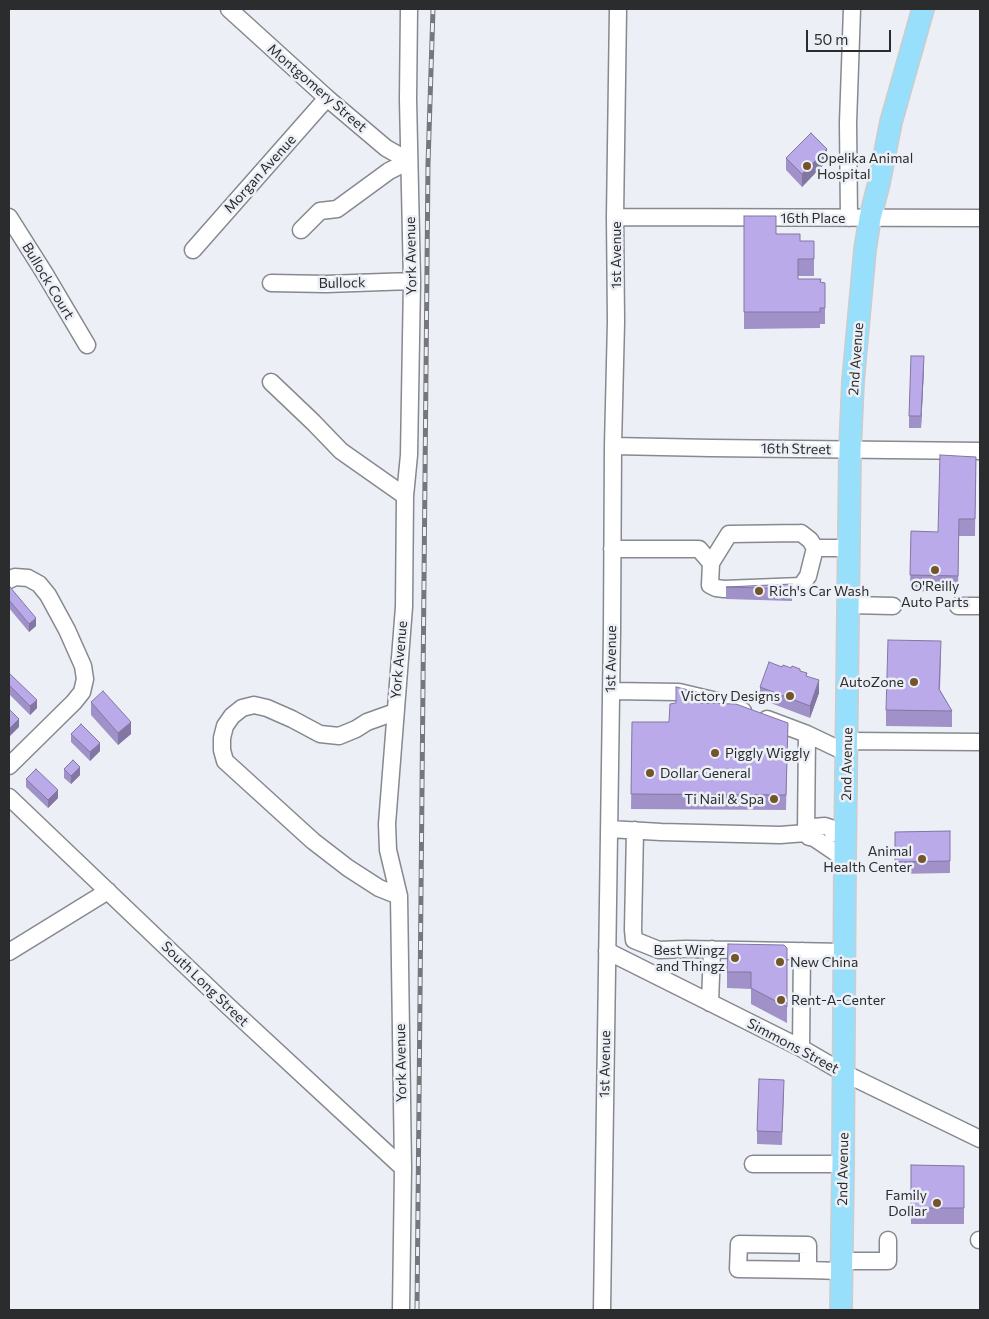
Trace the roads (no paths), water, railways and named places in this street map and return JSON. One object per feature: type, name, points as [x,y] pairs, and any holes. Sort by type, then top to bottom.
[{"type":"main road","points":[[859,218],[879,183],[891,122],[922,9]]},
{"type":"main road","name":"2nd Avenue","points":[[841,1310],[845,859],[840,833],[847,747],[850,450],[855,356],[865,250],[859,218]]},
{"type":"street","name":"Montgomery Street","points":[[230,9],[327,98],[386,148],[410,161]]},
{"type":"street","name":"York Avenue","points":[[401,1310],[403,1168],[399,896],[388,850],[387,824],[404,607],[405,496],[409,455],[412,281],[408,99],[409,9]]},
{"type":"street","name":"1st Avenue","points":[[602,1310],[616,322],[618,9]]},
{"type":"street","name":"2nd Avenue","points":[[852,9],[848,123],[859,218]]},
{"type":"street","name":"Morgan Avenue","points":[[192,250],[327,98]]},
{"type":"street","points":[[301,230],[320,211],[337,209],[389,171],[410,161]]},
{"type":"street","name":"Bullock Court","points":[[9,217],[87,345]]},
{"type":"street","name":"16th Place","points":[[616,217],[980,218]]},
{"type":"street","name":"Bullock","points":[[271,283],[326,284],[412,281]]},
{"type":"street","points":[[270,382],[313,422],[341,452],[405,496]]},
{"type":"street","name":"16th Street","points":[[613,446],[980,451]]},
{"type":"street","points":[[729,534],[801,534],[810,540],[815,548],[808,576],[801,586],[716,588],[710,585],[711,563],[729,534]]},
{"type":"street","points":[[815,548],[849,548]]},
{"type":"street","points":[[612,549],[699,549],[711,563]]},
{"type":"street","points":[[9,580],[15,577],[28,578],[39,584],[48,595],[67,630],[83,666],[85,679],[82,692],[74,702],[9,766]]},
{"type":"street","points":[[849,605],[893,606]]},
{"type":"street","points":[[958,606],[980,606]]},
{"type":"street","points":[[611,691],[679,692],[717,701],[847,747],[980,742]]},
{"type":"street","points":[[395,712],[367,722],[339,736],[320,734],[267,708],[254,705],[242,708],[232,716],[225,726],[222,750],[225,760],[313,841],[348,868],[379,888],[399,896]]},
{"type":"street","points":[[807,734],[810,836]]},
{"type":"street","name":"South Long Street","points":[[9,797],[228,1006],[403,1168]]},
{"type":"street","points":[[810,836],[809,828],[813,827],[825,826],[840,833]]},
{"type":"street","points":[[609,829],[810,836],[845,859]]},
{"type":"street","points":[[635,830],[634,940],[658,950],[712,949],[845,952]]},
{"type":"street","points":[[9,952],[108,891]]},
{"type":"street","points":[[710,1003],[712,949]]},
{"type":"street","name":"Simmons Street","points":[[607,951],[801,1048],[844,1073],[980,1139]]},
{"type":"street","points":[[801,1048],[802,951]]},
{"type":"street","points":[[753,1164],[843,1164]]},
{"type":"street","points":[[808,1270],[888,1261],[888,1240]]},
{"type":"railway","points":[[417,1310],[428,164],[433,9]]},
{"type":"place","name":"Opelika Animal Hospital","points":[[807,166]]},
{"type":"place","name":"O'Reilly Auto Parts","points":[[935,570]]},
{"type":"place","name":"Rich's Car Wash","points":[[759,591]]},
{"type":"place","name":"AutoZone","points":[[914,682]]},
{"type":"place","name":"Victory Designs","points":[[790,696]]},
{"type":"place","name":"Piggly Wiggly","points":[[715,753]]},
{"type":"place","name":"Dollar General","points":[[650,773]]},
{"type":"place","name":"Ti Nail & Spa","points":[[774,799]]},
{"type":"place","name":"Animal Health Center","points":[[922,859]]},
{"type":"place","name":"Best Wingz and Thingz","points":[[735,958]]},
{"type":"place","name":"New China","points":[[780,962]]},
{"type":"place","name":"Rent-A-Center","points":[[781,1000]]},
{"type":"place","name":"Family Dollar","points":[[937,1203]]}]
